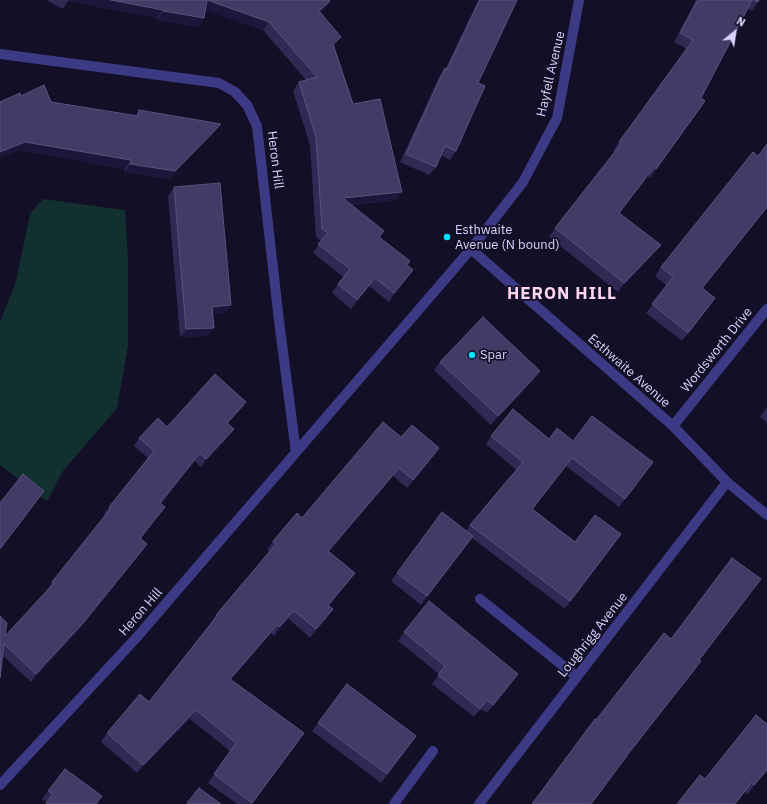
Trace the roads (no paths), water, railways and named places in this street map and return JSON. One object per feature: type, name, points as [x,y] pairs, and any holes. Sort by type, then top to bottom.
[{"type":"street","name":"Hayfell Avenue","points":[[471,249],[523,182],[557,118],[579,0]]},
{"type":"street","name":"Heron Hill","points":[[0,54],[186,77],[219,83],[235,92],[247,105],[257,126],[278,322],[296,452]]},
{"type":"street","name":"Esthwaite Avenue","points":[[471,249],[673,426],[727,482],[767,515]]},
{"type":"street","name":"Heron Hill","points":[[0,785],[137,637],[471,249]]},
{"type":"street","name":"Wordsworth Drive","points":[[673,426],[767,309]]},
{"type":"street","name":"Loughrigg Avenue","points":[[479,804],[727,482]]},
{"type":"street","points":[[480,599],[577,677]]},
{"type":"street","points":[[394,804],[433,751]]},
{"type":"place","name":"Esthwaite Avenue (N bound)","points":[[447,237]]},
{"type":"place","name":"Spar","points":[[472,355]]},
{"type":"district","name":"HERON HILL","points":[[562,294]]}]
